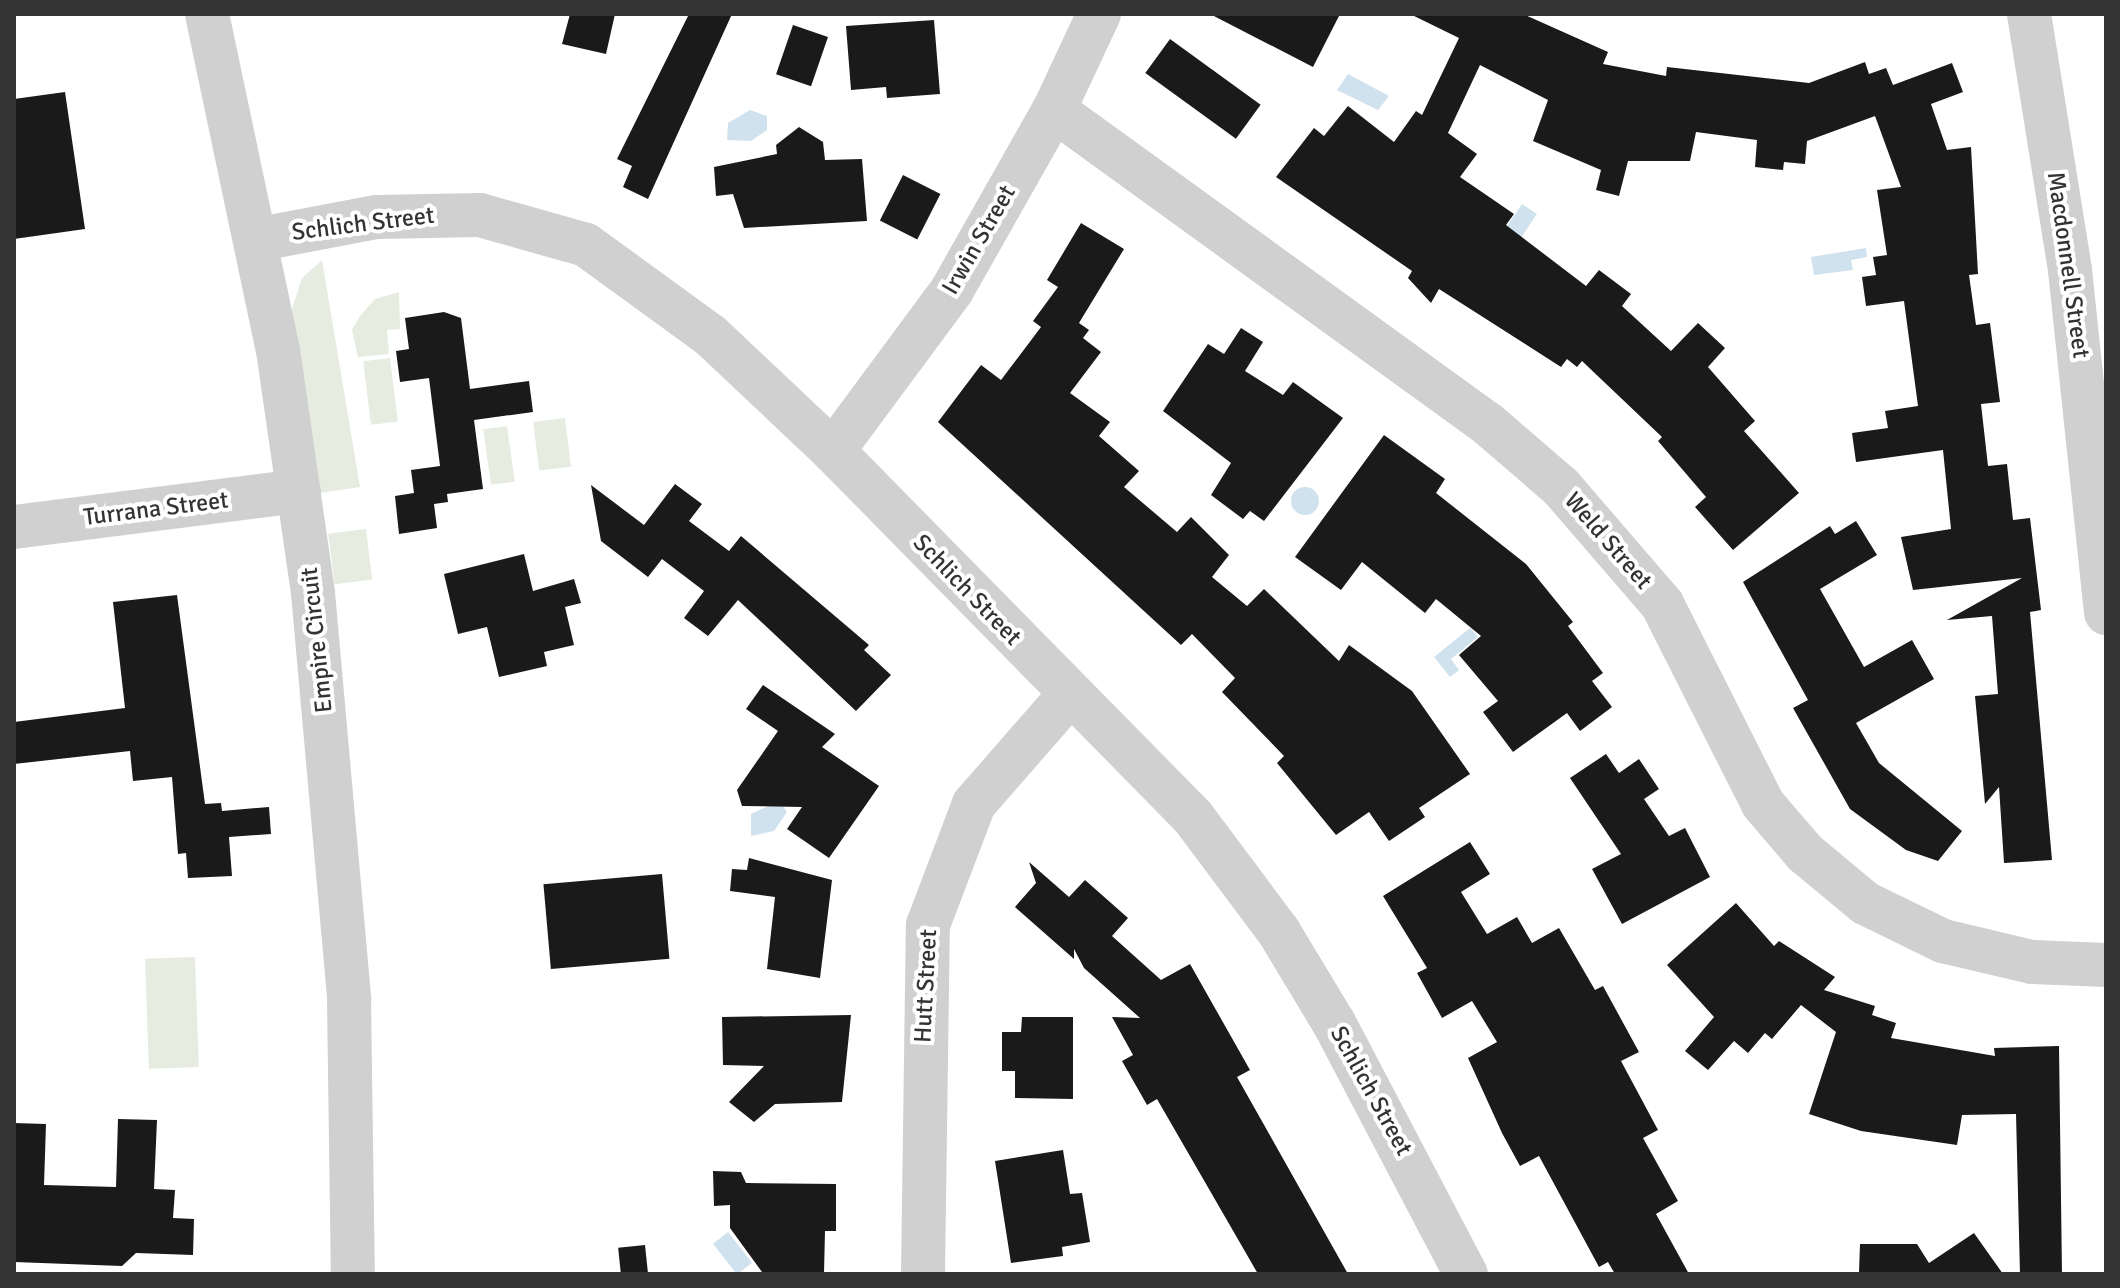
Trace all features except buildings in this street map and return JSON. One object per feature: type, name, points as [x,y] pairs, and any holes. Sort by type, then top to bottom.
[{"type":"street","name":"Empire Circuit","points":[[207,14],[255,240],[299,491],[347,969],[353,1274]]},
{"type":"street","name":"Irwin Street","points":[[833,451],[952,290],[1054,110],[1099,14]]},
{"type":"street","name":"Macdonnell Street","points":[[2029,14],[2070,270],[2106,613]]},
{"type":"street","name":"Weld Street","points":[[1054,110],[1488,424],[1561,487],[1662,604],[1763,804],[1805,853],[1865,903],[1943,941],[2032,962],[2106,965]]},
{"type":"street","name":"Schlich Street","points":[[255,240],[433,212],[480,215],[586,245],[710,335],[833,451],[1069,695],[1193,817],[1279,932],[1466,1274]]},
{"type":"street","name":"Turrana Street","points":[[14,527],[299,491]]},
{"type":"street","name":"Hutt Street","points":[[923,1274],[928,925],[974,804],[1069,695]]},
{"type":"shaded area","points":[[322,260],[360,487],[320,493],[290,315],[302,278]]},
{"type":"shaded area","points":[[399,292],[400,329],[387,330],[389,354],[358,357],[352,330],[360,316],[375,299]]},
{"type":"shaded area","points":[[390,358],[398,422],[371,425],[363,361]]},
{"type":"shaded area","points":[[565,418],[571,467],[539,471],[533,422]]},
{"type":"shaded area","points":[[507,426],[515,481],[491,485],[483,429]]},
{"type":"shaded area","points":[[366,529],[372,580],[334,584],[328,534]]},
{"type":"shaded area","points":[[195,957],[199,1067],[149,1069],[145,959]]},
{"type":"water","points":[[1348,74],[1389,96],[1378,110],[1337,90]]},
{"type":"water","points":[[750,110],[767,116],[767,130],[751,141],[727,140],[728,123]]},
{"type":"water","points":[[1522,204],[1537,214],[1512,251],[1497,240]]},
{"type":"water","points":[[1866,248],[1867,257],[1851,260],[1853,270],[1814,275],[1811,257]]},
{"type":"water","points":[[1305,487],[1315,491],[1319,501],[1315,511],[1305,515],[1295,511],[1291,501],[1295,491]]},
{"type":"water","points":[[1470,628],[1478,637],[1451,659],[1459,670],[1450,677],[1434,657]]},
{"type":"water","points":[[779,801],[787,812],[774,831],[751,836],[751,814]]},
{"type":"water","points":[[728,1232],[752,1263],[737,1274],[713,1244]]}]
